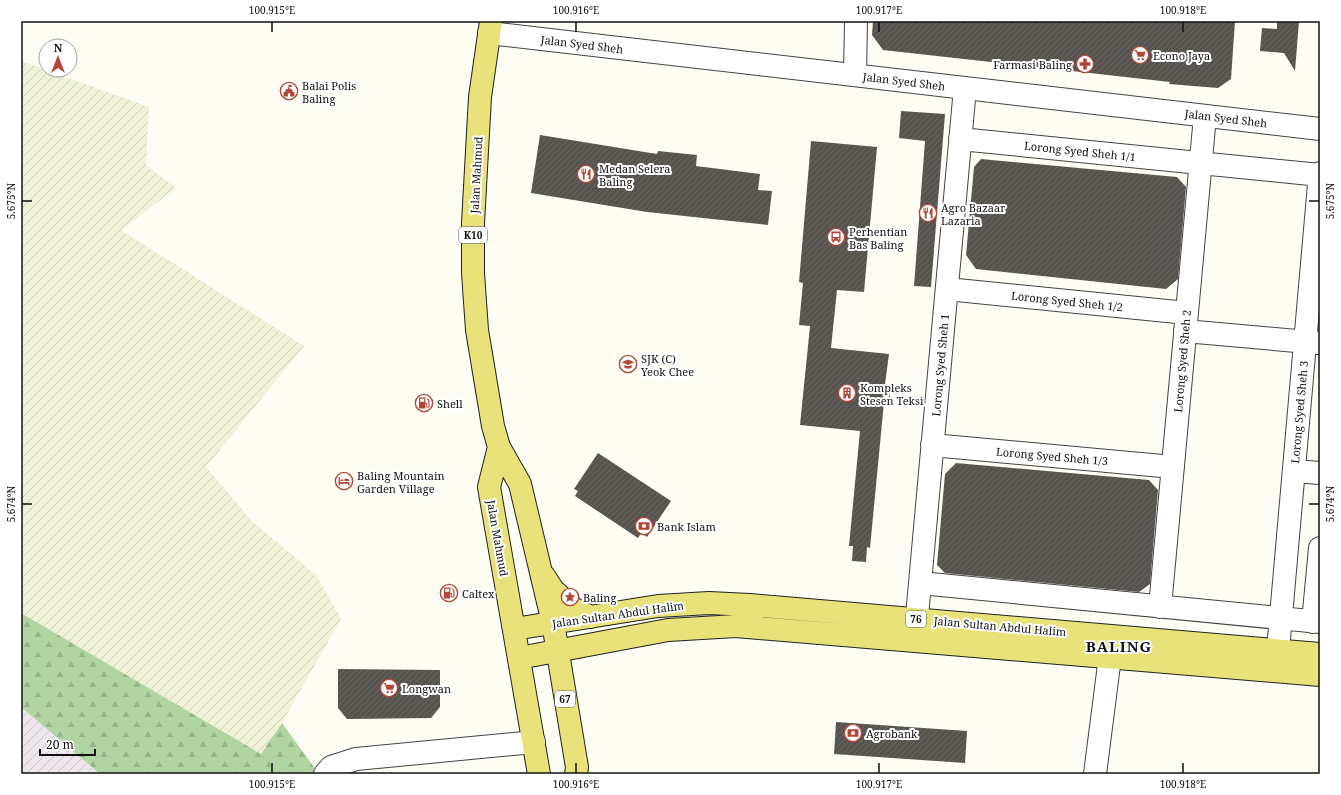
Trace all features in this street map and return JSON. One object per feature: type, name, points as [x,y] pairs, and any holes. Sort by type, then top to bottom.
[{"type":"main road","name":"Jalan Mahmud","points":[[490,27],[480,97],[473,223],[473,273],[477,330],[488,400],[499,447],[520,484],[553,623]]},
{"type":"main road","name":"Jalan Mahmud","points":[[499,447],[489,487],[539,774]]},
{"type":"main road","points":[[540,570],[554,590],[574,609],[591,616]]},
{"type":"main road","name":"Jalan Sultan Abdul Halim","points":[[514,629],[658,606],[710,603],[750,605],[1320,654]]},
{"type":"main road","name":"67","points":[[553,623],[577,767],[576,774]]},
{"type":"main road","name":"Jalan Sultan Abdul Halim","points":[[519,658],[668,630],[736,626],[1320,675]]},
{"type":"street","points":[[855,75],[856,21]]},
{"type":"street","name":"Jalan Syed Sheh","points":[[490,27],[855,75],[1320,130]]},
{"type":"street","name":"Lorong Syed Sheh 1","points":[[915,641],[965,88]]},
{"type":"street","name":"Lorong Syed Sheh 2","points":[[1160,606],[1205,116]]},
{"type":"street","name":"Lorong Syed Sheh 1/1","points":[[960,139],[1320,174]]},
{"type":"street","name":"Lorong Syed Sheh 3","points":[[1278,650],[1294,471],[1313,342],[1320,174]]},
{"type":"street","name":"Lorong Syed Sheh 1/2","points":[[946,289],[1186,322],[1313,342]]},
{"type":"street","name":"Lorong Syed Sheh 1/3","points":[[932,445],[1173,466]]},
{"type":"street","points":[[1294,471],[1320,473]]},
{"type":"street","points":[[920,583],[1317,622],[1320,548]]},
{"type":"street","points":[[1095,774],[1110,657]]},
{"type":"street","points":[[325,774],[331,767],[356,759],[534,742]]},
{"type":"shaded area","points":[[21,707],[100,774],[21,774]]},
{"type":"green space","points":[[21,61],[38,67],[38,78],[68,78],[149,107],[146,165],[176,188],[121,230],[304,346],[206,467],[251,520],[317,576],[341,619],[282,723],[261,754],[21,613]]},
{"type":"green space","points":[[21,613],[261,754],[282,723],[319,774],[100,774],[21,707]]},
{"type":"building","points":[[873,21],[1235,21],[1231,79],[1218,88],[1169,84],[1170,82],[883,50],[872,35]]},
{"type":"building","points":[[1277,21],[1299,21],[1295,71],[1284,53],[1260,51],[1262,28],[1277,29]]},
{"type":"building","name":"Agro Bazaar Lazaria","points":[[901,111],[945,114],[931,287],[914,286],[925,141],[899,138]]},
{"type":"building","points":[[540,135],[657,154],[658,151],[697,155],[696,166],[760,174],[758,190],[772,191],[768,225],[647,212],[531,193]]},
{"type":"building","points":[[811,141],[877,147],[864,292],[837,290],[831,348],[889,354],[885,384],[891,384],[889,403],[884,402],[870,548],[867,547],[866,562],[852,561],[853,546],[849,546],[860,431],[800,425],[810,326],[799,325],[803,283],[799,282]]},
{"type":"building","points":[[981,159],[1177,177],[1186,187],[1178,279],[1166,289],[976,269],[966,255],[974,167]]},
{"type":"building","points":[[598,453],[671,501],[647,537],[641,533],[638,538],[575,496],[578,491],[574,489]]},
{"type":"building","points":[[956,463],[1149,480],[1158,490],[1150,584],[1139,592],[945,573],[937,565],[945,474]]},
{"type":"building","name":"Longwan","points":[[338,669],[440,670],[440,707],[431,718],[347,719],[338,708]]},
{"type":"building","points":[[836,722],[967,731],[965,763],[834,754]]},
{"type":"place","name":"Econo Jaya","points":[[1140,55]]},
{"type":"place","name":"Farmasi Baling","points":[[1085,64]]},
{"type":"place","name":"Balai Polis Baling","points":[[289,91]]},
{"type":"place","name":"Medan Selera Baling","points":[[586,174]]},
{"type":"place","name":"Agro Bazaar Lazaria","points":[[928,213]]},
{"type":"place","name":"Perhentian Bas Baling","points":[[836,237]]},
{"type":"place","name":"SJK (C) Yeok Chee","points":[[628,364]]},
{"type":"place","name":"Kompleks Stesen Teksi","points":[[847,393]]},
{"type":"place","name":"Shell","points":[[424,403]]},
{"type":"place","name":"Baling Mountain Garden Village","points":[[344,481]]},
{"type":"place","name":"Bank Islam","points":[[644,526]]},
{"type":"place","name":"Caltex","points":[[449,593]]},
{"type":"place","name":"Baling","points":[[570,597]]},
{"type":"place","name":"Longwan","points":[[389,688]]},
{"type":"place","name":"Agrobank","points":[[853,733]]},
{"type":"district","name":"BALING","points":[[1119,646]]}]
